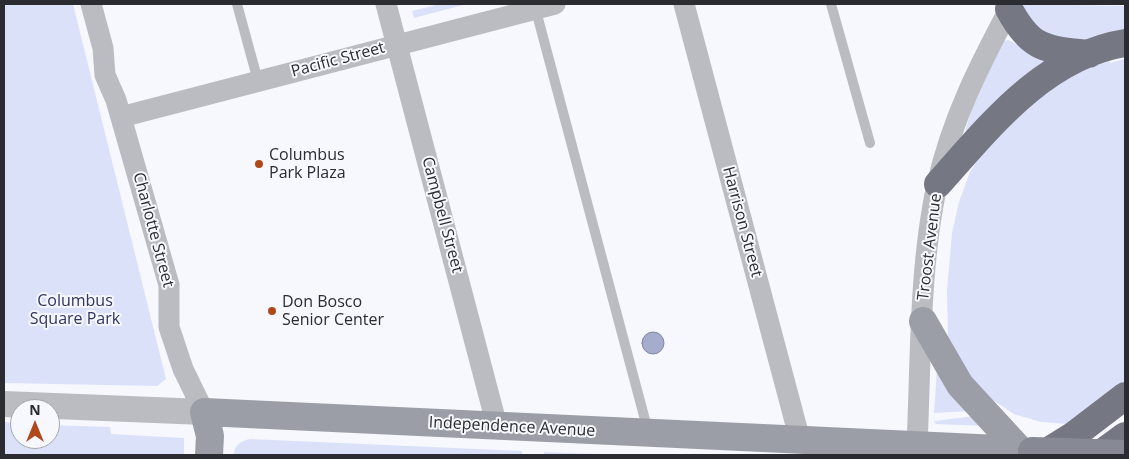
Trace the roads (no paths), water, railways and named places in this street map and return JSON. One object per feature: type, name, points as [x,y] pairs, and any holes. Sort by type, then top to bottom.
[{"type":"highway","points":[[1011,6],[1028,38],[1041,47],[1088,54]]},
{"type":"highway","points":[[938,184],[1003,112],[1033,85],[1088,54],[1125,44]]},
{"type":"highway","points":[[1031,452],[1074,435],[1125,396]]},
{"type":"highway","points":[[1099,455],[1125,436]]},
{"type":"main road","points":[[923,321],[960,386],[1031,452]]},
{"type":"main road","name":"Independence Avenue","points":[[204,412],[1031,452],[1125,454]]},
{"type":"main road","name":"Charlotte Street","points":[[204,412],[210,436],[209,455]]},
{"type":"street","name":"Charlotte Street","points":[[91,4],[103,48],[105,75],[121,116],[169,285],[169,327],[183,369],[204,412]]},
{"type":"street","name":"Campbell Street","points":[[386,4],[497,426]]},
{"type":"street","name":"Harrison Street","points":[[684,4],[800,440]]},
{"type":"street","name":"Pacific Street","points":[[121,116],[542,5]]},
{"type":"street","name":"Troost Avenue","points":[[917,445],[927,247],[938,184],[964,100],[982,58],[1011,6]]},
{"type":"street","name":"Independence Avenue","points":[[4,404],[204,412]]},
{"type":"lane","points":[[237,4],[258,81]]},
{"type":"lane","points":[[831,4],[870,143]]},
{"type":"lane","points":[[542,5],[648,433]]},
{"type":"place","name":"Columbus Park Plaza","points":[[259,164]]},
{"type":"place","name":"Don Bosco Senior Center","points":[[272,311]]},
{"type":"park label","name":"Columbus Square Park","points":[[75,310]]}]
